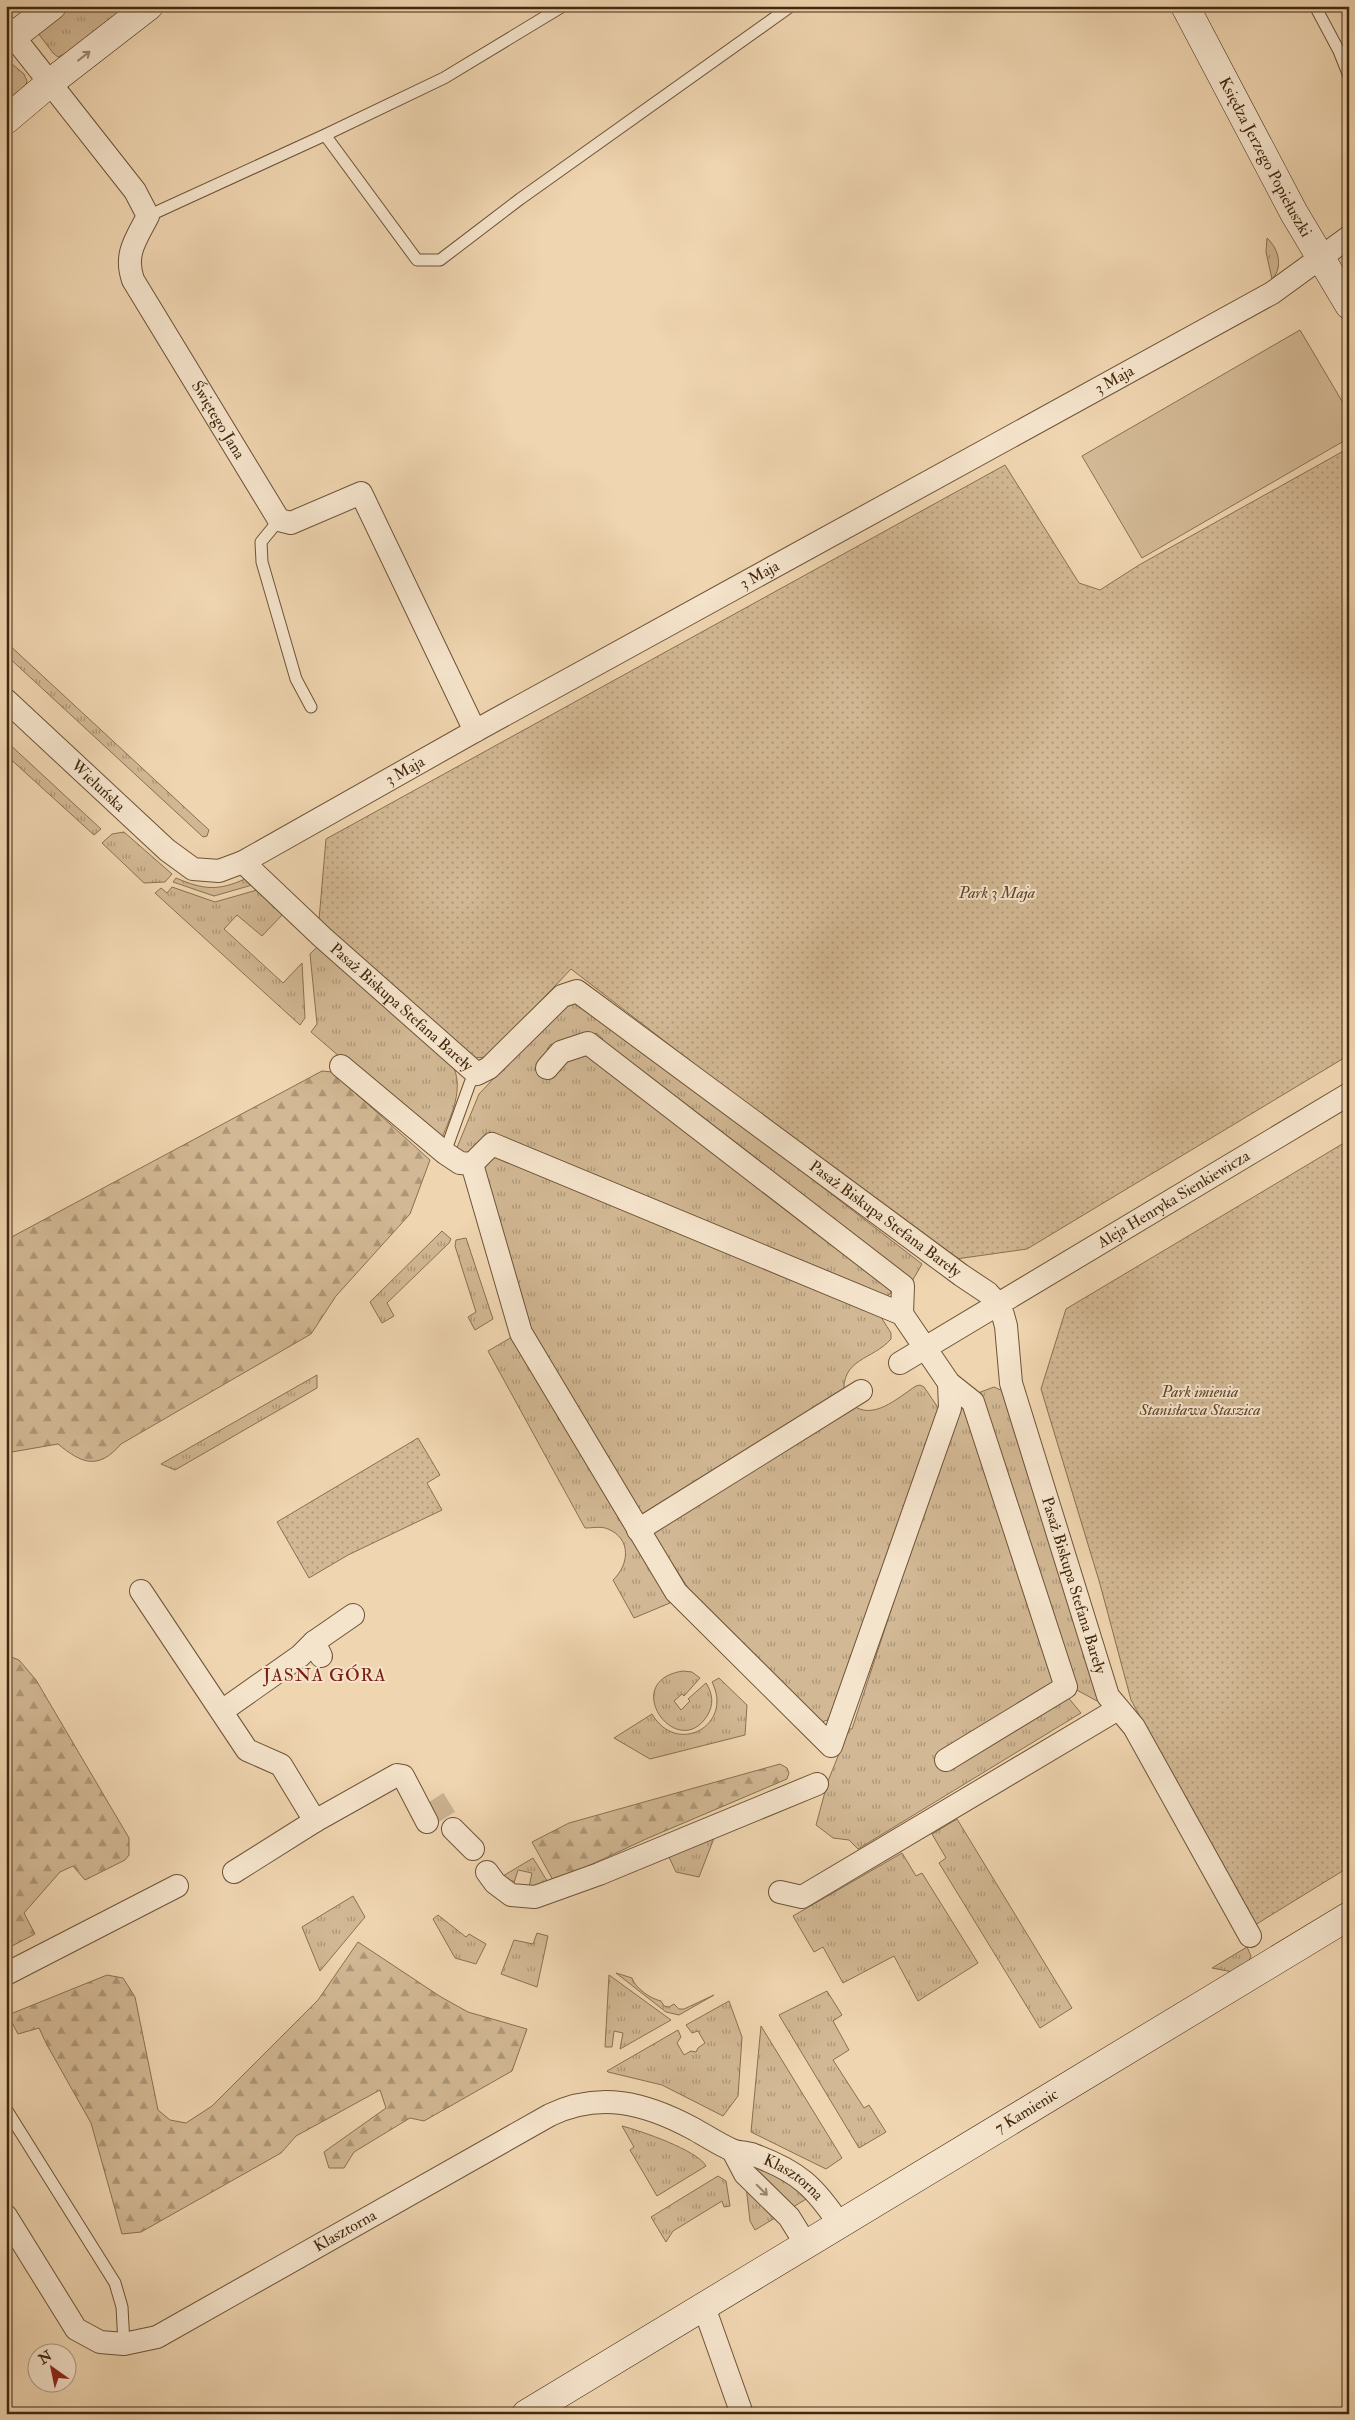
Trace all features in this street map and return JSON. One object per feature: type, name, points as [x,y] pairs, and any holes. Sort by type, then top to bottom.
[{"type":"street","points":[[52,6],[9,35],[51,82],[135,192],[148,216]]},
{"type":"street","points":[[6,120],[51,82],[149,6]]},
{"type":"street","name":"Księdza Jerzego Popiełuszki","points":[[1185,6],[1319,258],[1349,305]]},
{"type":"street","name":"Świętego Jana","points":[[148,216],[128,257],[128,268],[133,280],[279,520]]},
{"type":"street","name":"3 Maja","points":[[193,869],[219,871],[243,862],[476,731],[1272,293],[1349,237]]},
{"type":"street","points":[[279,520],[291,523],[360,493],[476,731]]},
{"type":"street","name":"Wieluńska","points":[[6,700],[167,850],[193,869]]},
{"type":"street","name":"Pasaż Biskupa Stefana Bareły","points":[[243,862],[322,937],[477,1074],[489,1068],[562,996],[578,992],[960,1275],[988,1293],[997,1303],[1006,1326],[1011,1383],[1104,1687],[1108,1696],[1134,1728],[1250,1936]]},
{"type":"street","points":[[547,1068],[561,1052],[588,1043],[904,1286],[902,1314]]},
{"type":"street","points":[[340,1066],[443,1158],[472,1164],[492,1144],[902,1314],[948,1383],[973,1402],[1066,1687],[946,1760]]},
{"type":"street","name":"Aleja Henryka Sienkiewicza","points":[[900,1363],[997,1303],[1349,1094]]},
{"type":"street","points":[[472,1164],[521,1333],[676,1592],[831,1746],[950,1408],[948,1383]]},
{"type":"street","points":[[638,1530],[861,1391]]},
{"type":"street","points":[[141,1591],[247,1750],[282,1765],[315,1821]]},
{"type":"street","points":[[222,1711],[300,1656],[317,1650],[353,1615]]},
{"type":"street","points":[[780,1892],[802,1897],[1118,1708]]},
{"type":"street","points":[[234,1872],[315,1821],[396,1775],[403,1776],[427,1822]]},
{"type":"street","points":[[487,1872],[495,1883],[511,1895],[535,1897],[599,1874],[817,1784]]},
{"type":"street","points":[[453,1829],[473,1849]]},
{"type":"street","points":[[6,1974],[177,1886]]},
{"type":"street","name":"7 Kamienic","points":[[526,2414],[807,2246],[1349,1916]]},
{"type":"street","name":"Klasztorna","points":[[6,2216],[76,2329],[100,2342],[124,2344],[147,2341],[179,2325],[566,2107],[594,2101],[649,2108],[690,2127],[733,2151],[753,2154],[804,2179],[822,2197],[840,2226]]},
{"type":"street","name":"Klasztorna","points":[[733,2151],[745,2174],[789,2217],[807,2246]]},
{"type":"street","points":[[704,2307],[742,2414]]},
{"type":"lane","points":[[148,216],[444,78],[564,6]]},
{"type":"lane","points":[[325,135],[417,260],[440,260],[520,199],[791,6]]},
{"type":"lane","points":[[1315,6],[1339,50],[1349,76]]},
{"type":"lane","points":[[279,520],[261,542],[262,562],[296,679],[311,707]]},
{"type":"lane","points":[[443,1158],[470,1083],[477,1074]]},
{"type":"lane","points":[[6,2109],[115,2283],[122,2307],[124,2344]]},
{"type":"green space","points":[[68,6],[129,6],[71,51],[58,57],[38,33],[41,27]]},
{"type":"green space","points":[[6,59],[24,74],[27,81],[25,88],[6,104]]},
{"type":"green space","points":[[1267,238],[1277,252],[1279,263],[1276,274],[1272,279],[1266,252]]},
{"type":"green space","points":[[1300,330],[1349,413],[1349,438],[1142,558],[1082,456]]},
{"type":"green space","name":"Park 3 Maja","points":[[1349,448],[1349,1055],[1027,1249],[949,1260],[571,969],[488,1057],[474,1058],[319,920],[326,839],[1005,465],[1079,583],[1100,590],[1139,565]]},
{"type":"green space","points":[[6,642],[209,830],[207,836],[203,837],[6,655]]},
{"type":"green space","points":[[6,741],[101,829],[94,835],[6,755]]},
{"type":"green space","points":[[124,832],[172,874],[165,882],[144,883],[102,843],[112,834]]},
{"type":"green space","points":[[176,878],[203,887],[227,886],[245,879],[252,885],[214,896],[173,882]]},
{"type":"green space","points":[[172,887],[215,902],[257,890],[283,914],[262,936],[237,915],[224,929],[283,983],[302,963],[305,1018],[300,1025],[155,893],[161,888],[167,893]]},
{"type":"green space","points":[[319,945],[454,1068],[457,1077],[456,1096],[440,1143],[311,1032],[317,1024],[310,954]]},
{"type":"green space","points":[[575,1003],[584,1003],[922,1264],[911,1283],[599,1045],[603,1039],[596,1033],[593,1037],[555,1046],[551,1044],[547,1049],[551,1053],[587,1050],[890,1284],[891,1293],[883,1300],[505,1145],[468,1154],[456,1150],[479,1094],[557,1011]]},
{"type":"green space","points":[[322,1071],[332,1072],[430,1160],[410,1214],[336,1296],[311,1334],[121,1444],[113,1453],[105,1458],[97,1461],[82,1459],[66,1451],[58,1444],[6,1453],[6,1240]]},
{"type":"green space","name":"Park imienia Stanisława Staszica","points":[[1349,1140],[1349,1867],[1255,1925],[1131,1700],[1100,1584],[1041,1389],[1066,1309]]},
{"type":"green space","points":[[497,1153],[874,1306],[891,1333],[891,1339],[884,1346],[853,1366],[844,1382],[844,1394],[644,1518],[528,1325],[481,1170]]},
{"type":"green space","points":[[442,1231],[451,1239],[449,1243],[387,1303],[394,1316],[382,1323],[370,1302]]},
{"type":"green space","points":[[466,1238],[493,1319],[475,1330],[468,1317],[476,1312],[455,1246],[456,1240]]},
{"type":"green space","points":[[512,1337],[670,1603],[634,1618],[613,1580],[625,1560],[626,1553],[621,1539],[616,1533],[606,1528],[585,1528],[488,1351]]},
{"type":"green space","points":[[317,1375],[317,1388],[175,1470],[161,1464]]},
{"type":"green space","points":[[920,1385],[924,1387],[939,1409],[838,1717],[818,1723],[688,1588],[651,1530],[851,1404],[859,1409],[876,1409],[893,1402]]},
{"type":"green space","points":[[994,1387],[1003,1391],[1100,1699],[1097,1701],[1075,1689],[978,1393]]},
{"type":"green space","points":[[964,1405],[1066,1695],[1081,1713],[858,1849],[849,1840],[833,1838],[816,1825],[828,1781],[849,1729],[852,1729],[958,1406]]},
{"type":"green space","points":[[418,1438],[440,1475],[427,1483],[442,1510],[348,1555],[309,1578],[277,1522]]},
{"type":"green space","points":[[6,1655],[19,1660],[36,1680],[129,1838],[129,1855],[125,1860],[85,1880],[73,1866],[60,1872],[24,1913],[35,1934],[6,1949]]},
{"type":"green space","points":[[683,1671],[692,1672],[700,1678],[684,1696],[682,1694],[674,1701],[681,1710],[690,1701],[688,1699],[706,1683],[712,1700],[707,1716],[695,1728],[681,1730],[669,1725],[659,1715],[654,1702],[655,1689],[664,1678]]},
{"type":"green space","points":[[719,1678],[747,1705],[745,1735],[650,1759],[614,1738],[652,1714],[663,1727],[675,1733],[688,1734],[700,1730],[709,1722],[715,1711],[717,1697],[712,1682]]},
{"type":"green space","points":[[780,1764],[787,1768],[789,1773],[787,1779],[646,1839],[554,1882],[532,1842],[569,1823]]},
{"type":"green space","points":[[957,1819],[1072,2008],[1040,2028],[939,1863],[946,1858],[932,1834]]},
{"type":"green space","points":[[716,1833],[699,1877],[676,1872],[668,1855]]},
{"type":"green space","points":[[902,1853],[916,1876],[922,1873],[978,1963],[918,2001],[894,1956],[843,1983],[823,1947],[814,1952],[793,1916]]},
{"type":"green space","points":[[533,1858],[549,1884],[529,1887],[532,1873],[518,1870],[514,1883],[503,1876]]},
{"type":"green space","points":[[353,1896],[365,1917],[320,1971],[302,1927]]},
{"type":"green space","points":[[438,1915],[466,1937],[469,1934],[486,1944],[476,1964],[455,1958],[433,1919]]},
{"type":"green space","points":[[537,1933],[548,1936],[537,1987],[501,1974],[514,1940],[533,1944]]},
{"type":"green space","points":[[358,1942],[441,1997],[468,2012],[527,2029],[512,2071],[424,2121],[410,2118],[354,2152],[344,2168],[329,2168],[324,2152],[386,2108],[380,2090],[296,2136],[281,2153],[141,2232],[122,2234],[91,2123],[39,2028],[18,2034],[8,2015],[107,1975],[123,1978],[135,1997],[158,2110],[170,2120],[186,2123],[212,2106],[318,2000]]},
{"type":"green space","points":[[1247,1947],[1251,1956],[1249,1961],[1233,1972],[1212,1968]]},
{"type":"green space","points":[[616,1973],[632,1978],[640,1989],[661,2001],[664,2006],[669,2007],[674,2004],[679,2009],[684,2009],[714,1995],[679,2015],[666,2012]]},
{"type":"green space","points":[[609,1975],[671,2020],[620,2049],[623,2033],[614,2031],[612,2047],[605,2047]]},
{"type":"green space","points":[[827,1991],[842,2015],[833,2021],[849,2050],[833,2060],[864,2108],[869,2105],[886,2132],[859,2148],[779,2015]]},
{"type":"green space","points":[[729,2001],[742,2037],[738,2096],[723,2116],[662,2085],[607,2071],[678,2030],[681,2037],[677,2043],[684,2055],[691,2051],[696,2052],[705,2043],[698,2031],[692,2033],[686,2025]]},
{"type":"green space","points":[[761,2026],[842,2158],[826,2169],[751,2132]]},
{"type":"green space","points":[[622,2126],[680,2148],[701,2160],[706,2166],[657,2196],[630,2150],[634,2147]]},
{"type":"green space","points":[[750,2162],[800,2190],[808,2198],[793,2207],[748,2168]]},
{"type":"green space","points":[[718,2176],[726,2181],[730,2206],[724,2207],[722,2201],[673,2231],[666,2242],[651,2217]]},
{"type":"green space","points":[[746,2186],[775,2218],[755,2230],[750,2221]]},
{"type":"tunnel","points":[[434,1799],[453,1829]]},
{"type":"district","name":"JASNA GÓRA","points":[[325,1675]]}]
